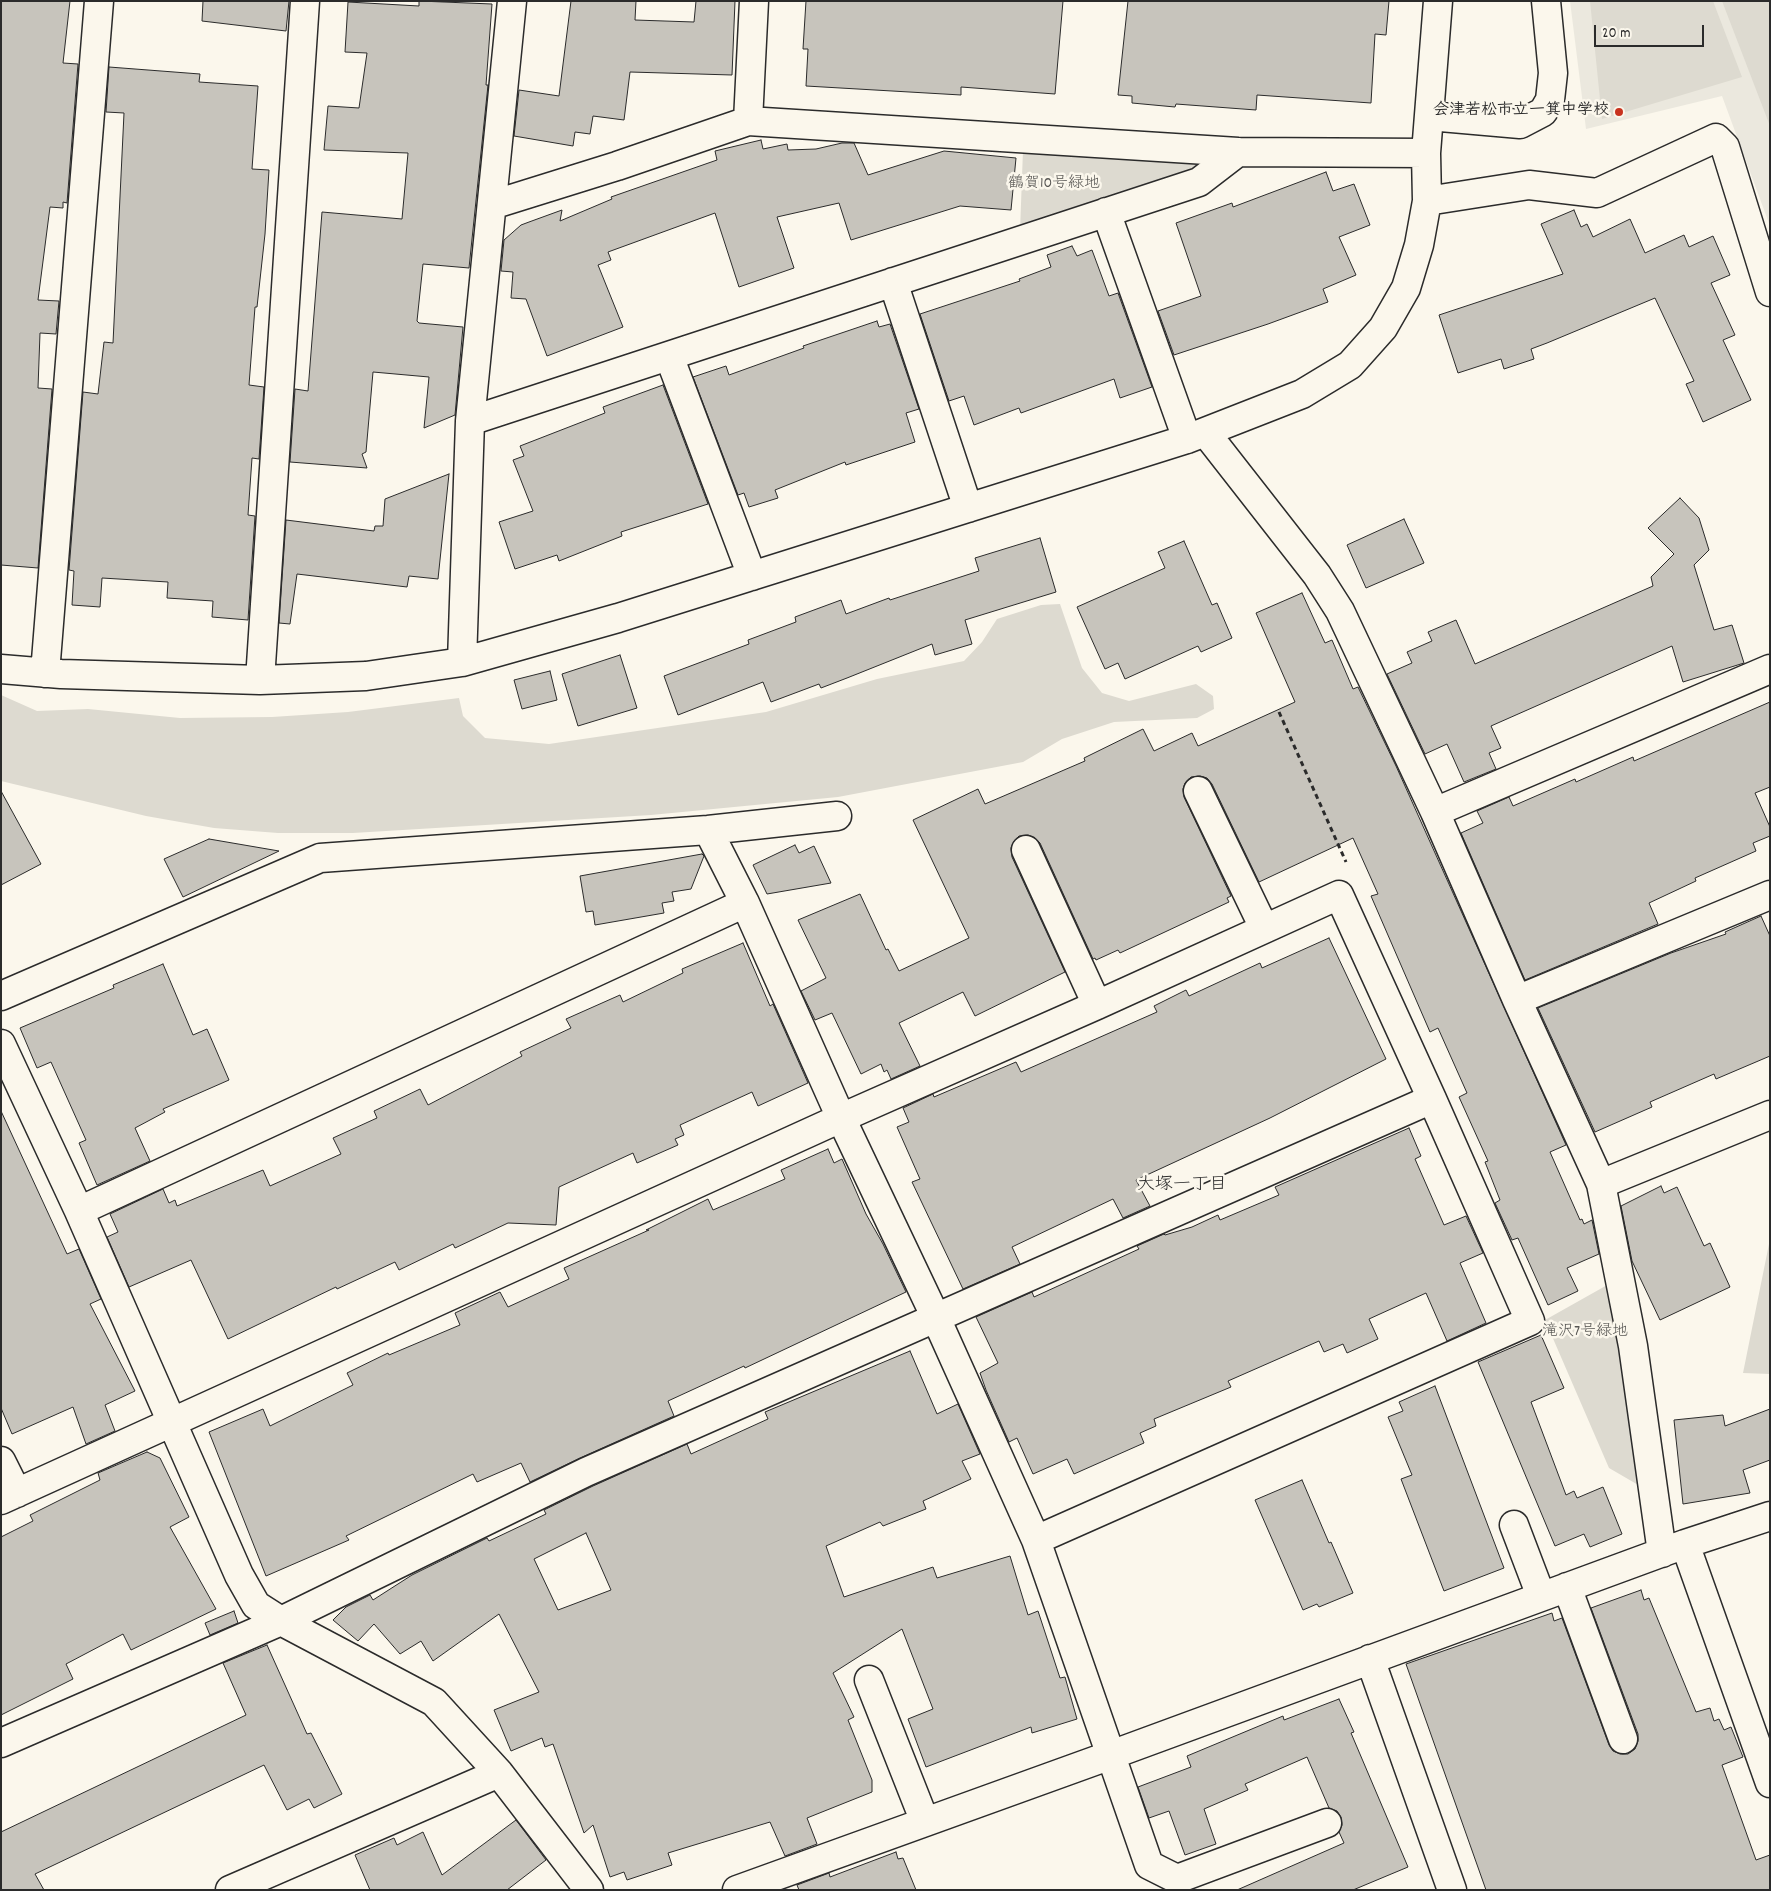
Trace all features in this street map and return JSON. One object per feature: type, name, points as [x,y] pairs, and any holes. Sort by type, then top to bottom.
[{"type":"street","points":[[45,673],[99,1]]},
{"type":"street","points":[[260,680],[305,1]]},
{"type":"street","points":[[462,662],[470,421],[512,1]]},
{"type":"street","points":[[748,122],[754,1]]},
{"type":"street","points":[[1,669],[45,673],[260,680],[366,676],[462,662],[618,618],[1197,436],[1302,394],[1350,365],[1383,328],[1406,288],[1419,245],[1427,201],[1426,153],[1438,1]]},
{"type":"street","points":[[1429,116],[1520,124],[1543,112],[1550,100],[1553,74],[1546,1]]},
{"type":"street","points":[[492,205],[748,122],[1238,152],[1426,153]]},
{"type":"street","points":[[1427,201],[1529,185],[1596,193],[1716,138],[1725,147],[1770,292]]},
{"type":"street","points":[[470,421],[1199,182],[1238,152]]},
{"type":"street","points":[[1106,212],[1197,436],[1318,575],[1335,604],[1435,812],[1600,1184],[1673,1548],[1760,1722],[1770,1783]]},
{"type":"street","points":[[892,282],[968,508]]},
{"type":"street","points":[[669,356],[752,576]]},
{"type":"street","points":[[1435,812],[1770,669]]},
{"type":"street","points":[[1198,790],[1264,928]]},
{"type":"street","points":[[1,996],[320,858],[708,830],[837,816]]},
{"type":"street","points":[[708,830],[745,903],[841,1118],[936,1318],[1036,1540],[1149,1865],[1177,1879],[1327,1823]]},
{"type":"street","points":[[1026,850],[1097,1005]]},
{"type":"street","points":[[1,1461],[9,1497],[841,1118],[1097,1005],[1338,895],[1432,1099],[1530,1321],[1036,1540]]},
{"type":"street","points":[[1518,1000],[1770,896]]},
{"type":"street","points":[[79,1211],[745,903]]},
{"type":"street","points":[[1,1044],[79,1211],[239,1575],[256,1605],[281,1621],[434,1702],[499,1773],[589,1890]]},
{"type":"street","points":[[1,1743],[281,1621],[586,1472],[1432,1099]]},
{"type":"street","points":[[1600,1184],[1770,1115]]},
{"type":"street","points":[[737,1890],[1111,1755],[1673,1548],[1770,1516]]},
{"type":"street","points":[[1514,1525],[1541,1596]]},
{"type":"street","points":[[1567,1587],[1622,1739]]},
{"type":"street","points":[[1370,1659],[1452,1890]]},
{"type":"street","points":[[869,1680],[925,1822]]},
{"type":"street","points":[[230,1890],[499,1773]]},
{"type":"path","points":[[1279,712],[1355,884],[1338,895]]},
{"type":"shaded area","name":"会津若松市立一箕中学校","points":[[1570,1],[1770,1],[1770,226],[1722,96],[1586,129]]},
{"type":"green space","points":[[1590,1],[1713,1],[1742,77],[1602,119]]},
{"type":"green space","points":[[1722,1],[1770,1],[1770,126]]},
{"type":"green space","name":"鶴賀10号緑地","points":[[1023,150],[1212,160],[1188,174],[1020,231]]},
{"type":"green space","points":[[1060,604],[1082,668],[1102,693],[1129,701],[1196,684],[1213,696],[1214,709],[1197,718],[1114,722],[1062,739],[1023,762],[838,797],[651,815],[353,833],[278,833],[214,828],[146,816],[1,781],[1,695],[37,711],[88,709],[180,718],[272,717],[348,712],[459,698],[463,716],[485,738],[549,744],[766,712],[877,679],[964,661],[982,642],[997,619],[1041,605]]},
{"type":"green space","points":[[1770,1239],[1770,1374],[1743,1373]]},
{"type":"green space","name":"滝沢7号緑地","points":[[1609,1284],[1640,1486],[1609,1468],[1545,1320]]},
{"type":"building","points":[[1,1],[70,1],[63,63],[78,64],[67,203],[63,202],[63,208],[50,207],[38,300],[59,301],[56,334],[40,333],[38,388],[52,389],[38,568],[1,565]]},
{"type":"building","points":[[203,1],[289,1],[286,31],[202,21]]},
{"type":"building","points":[[419,1],[492,4],[486,85],[488,85],[469,268],[423,264],[417,321],[419,323],[463,327],[455,415],[424,428],[429,377],[373,372],[366,452],[362,454],[367,468],[290,462],[295,389],[308,391],[322,212],[402,219],[408,153],[324,150],[328,106],[359,108],[367,53],[345,52],[348,2],[419,6]]},
{"type":"building","points":[[571,1],[636,1],[635,20],[694,22],[696,1],[735,1],[732,75],[630,72],[624,120],[593,116],[590,134],[575,132],[573,146],[514,136],[519,90],[559,96]]},
{"type":"building","points":[[806,1],[1063,1],[1055,94],[961,87],[961,95],[806,86],[808,49],[803,49]]},
{"type":"building","points":[[1128,1],[1389,1],[1386,35],[1375,34],[1371,103],[1257,95],[1256,110],[1176,104],[1175,107],[1132,103],[1132,96],[1118,95]]},
{"type":"building","points":[[109,67],[200,74],[199,82],[258,86],[252,169],[269,170],[265,234],[257,307],[255,307],[249,385],[264,387],[259,459],[252,458],[248,515],[255,516],[248,620],[212,617],[213,601],[167,598],[168,582],[102,578],[100,607],[72,605],[74,571],[69,570],[83,392],[98,394],[104,342],[113,343],[124,113],[106,112]]},
{"type":"building","points":[[761,140],[763,149],[787,144],[788,150],[816,149],[842,143],[854,143],[868,175],[944,151],[1016,158],[1011,210],[960,206],[851,240],[839,203],[777,217],[794,268],[739,287],[715,213],[608,252],[611,260],[598,265],[623,327],[547,356],[526,299],[511,298],[513,272],[501,271],[504,240],[521,225],[562,210],[560,221],[612,199],[611,197],[717,160],[715,151]]},
{"type":"building","points":[[1326,172],[1333,191],[1354,184],[1370,225],[1339,237],[1356,275],[1323,289],[1328,302],[1174,355],[1158,311],[1201,296],[1176,223],[1232,203],[1233,207]]},
{"type":"building","points":[[1574,210],[1581,227],[1587,224],[1593,237],[1630,219],[1645,253],[1684,235],[1689,247],[1713,236],[1730,275],[1711,283],[1735,335],[1723,340],[1751,400],[1703,422],[1686,384],[1694,381],[1655,298],[1531,349],[1534,359],[1504,369],[1501,359],[1458,373],[1439,315],[1563,274],[1541,224]]},
{"type":"building","points":[[1072,246],[1077,256],[1092,250],[1109,296],[1118,293],[1152,387],[1120,398],[1114,379],[1021,413],[1019,408],[974,425],[964,396],[949,401],[920,314],[1020,281],[1019,279],[1051,267],[1047,255]]},
{"type":"building","points":[[877,321],[879,327],[890,324],[919,409],[906,413],[915,442],[846,465],[845,462],[775,490],[778,498],[749,507],[744,493],[738,495],[693,377],[726,366],[729,375],[804,348],[803,346]]},
{"type":"building","points":[[663,385],[708,504],[621,532],[622,536],[559,561],[557,555],[515,569],[499,522],[533,511],[513,460],[524,456],[520,446],[605,413],[603,407]]},
{"type":"building","points":[[449,474],[438,579],[409,576],[407,587],[297,574],[290,624],[279,623],[286,520],[374,531],[375,526],[383,526],[385,499]]},
{"type":"building","points":[[1680,498],[1699,518],[1709,550],[1694,565],[1714,630],[1732,625],[1744,663],[1683,682],[1672,646],[1491,726],[1501,748],[1489,753],[1496,769],[1464,782],[1447,744],[1425,754],[1387,674],[1412,663],[1407,652],[1432,641],[1428,632],[1456,620],[1475,664],[1653,586],[1651,577],[1674,554],[1648,528]]},
{"type":"building","points":[[1404,519],[1424,563],[1366,588],[1347,545]]},
{"type":"building","points":[[1040,538],[1056,592],[965,620],[972,644],[935,655],[932,644],[821,688],[819,684],[771,702],[763,682],[678,715],[664,676],[749,644],[748,640],[796,622],[795,617],[841,600],[846,614],[889,598],[890,600],[979,571],[975,558]]},
{"type":"building","points":[[1184,541],[1212,605],[1217,603],[1232,638],[1201,652],[1198,646],[1125,679],[1118,663],[1105,669],[1077,607],[1165,568],[1158,552]]},
{"type":"building","points":[[1302,593],[1325,643],[1332,640],[1353,689],[1358,687],[1396,766],[1566,1145],[1550,1152],[1580,1220],[1582,1219],[1584,1224],[1592,1220],[1599,1254],[1567,1268],[1578,1291],[1548,1305],[1518,1238],[1512,1240],[1495,1203],[1500,1200],[1485,1162],[1488,1161],[1459,1097],[1467,1093],[1438,1028],[1430,1032],[1371,896],[1378,894],[1353,838],[1259,882],[1212,784],[1207,778],[1200,776],[1191,777],[1185,783],[1183,789],[1184,797],[1231,896],[1227,898],[1229,902],[1120,953],[1118,950],[1096,960],[1095,958],[1093,959],[1040,843],[1028,835],[1019,836],[1011,848],[1012,857],[1065,972],[975,1016],[963,992],[899,1023],[920,1066],[891,1079],[887,1070],[884,1072],[881,1064],[861,1074],[832,1013],[815,1020],[801,991],[826,978],[798,920],[860,894],[886,950],[888,949],[899,971],[969,938],[913,820],[978,789],[985,804],[1085,761],[1084,758],[1143,729],[1154,751],[1192,733],[1198,746],[1295,702],[1256,613]]},
{"type":"building","points":[[620,655],[637,708],[578,726],[562,674]]},
{"type":"building","points":[[550,671],[557,700],[522,709],[514,680]]},
{"type":"building","points":[[1770,702],[1770,787],[1755,793],[1770,827],[1770,836],[1753,843],[1756,851],[1695,878],[1696,881],[1649,903],[1658,924],[1525,980],[1461,833],[1483,823],[1477,811],[1509,797],[1513,806],[1575,779],[1576,782],[1633,757],[1634,761]]},
{"type":"building","points":[[1,791],[41,864],[1,885]]},
{"type":"building","points":[[209,839],[279,851],[183,897],[164,859]]},
{"type":"building","points":[[795,845],[799,853],[814,846],[831,883],[767,894],[753,865]]},
{"type":"building","points":[[702,854],[704,856],[691,889],[672,892],[674,901],[662,903],[664,913],[595,925],[593,911],[586,912],[580,876]]},
{"type":"building","points":[[1761,916],[1770,936],[1770,1056],[1716,1079],[1714,1074],[1650,1102],[1652,1107],[1595,1132],[1538,1008],[1671,953],[1726,934],[1725,932]]},
{"type":"building","points":[[1329,938],[1386,1059],[1270,1118],[1136,1180],[1150,1206],[1123,1218],[1113,1199],[1012,1247],[1020,1264],[963,1289],[912,1182],[920,1179],[897,1127],[909,1122],[903,1108],[933,1094],[934,1097],[1016,1062],[1021,1072],[1157,1012],[1154,1006],[1186,990],[1189,996],[1260,963],[1262,968]]},
{"type":"building","points":[[743,943],[770,1006],[773,1004],[808,1083],[758,1106],[752,1092],[680,1125],[684,1135],[675,1139],[678,1145],[637,1163],[633,1153],[559,1187],[556,1225],[508,1223],[455,1248],[453,1244],[399,1270],[395,1262],[337,1289],[336,1287],[228,1339],[191,1260],[129,1287],[107,1237],[118,1232],[110,1214],[163,1189],[169,1203],[175,1200],[177,1206],[263,1170],[270,1186],[341,1154],[333,1138],[377,1118],[374,1111],[420,1089],[428,1105],[522,1056],[520,1052],[571,1028],[566,1019],[620,995],[623,1002],[683,973],[682,969]]},
{"type":"building","points":[[163,964],[193,1035],[207,1029],[229,1080],[163,1109],[165,1112],[135,1128],[150,1161],[97,1185],[79,1143],[86,1140],[51,1062],[37,1068],[20,1028],[114,988],[113,985]]},
{"type":"building","points":[[1,1111],[67,1254],[79,1249],[101,1299],[90,1304],[135,1391],[105,1405],[115,1431],[86,1444],[73,1407],[12,1434],[1,1408]]},
{"type":"building","points":[[1409,1128],[1421,1156],[1415,1159],[1444,1225],[1466,1216],[1483,1253],[1460,1263],[1486,1323],[1447,1341],[1426,1293],[1369,1319],[1378,1339],[1347,1353],[1343,1344],[1324,1352],[1319,1341],[1228,1381],[1231,1387],[1154,1419],[1156,1426],[1140,1433],[1144,1443],[1074,1474],[1067,1459],[1033,1474],[1017,1438],[1009,1442],[986,1390],[980,1373],[998,1363],[976,1317],[1032,1292],[1034,1297],[1139,1249],[1137,1246],[1164,1234],[1192,1227],[1218,1215],[1220,1220],[1279,1195],[1275,1187]]},
{"type":"building","points":[[828,1149],[834,1163],[842,1159],[866,1214],[906,1292],[745,1368],[744,1366],[668,1401],[674,1416],[530,1482],[521,1463],[477,1482],[473,1474],[346,1536],[349,1540],[266,1576],[209,1432],[263,1409],[270,1426],[353,1385],[347,1373],[388,1353],[389,1355],[460,1325],[455,1313],[500,1292],[508,1307],[569,1279],[564,1268],[649,1230],[646,1230],[708,1199],[713,1210],[785,1179],[781,1170]]},
{"type":"building","points":[[1661,1186],[1664,1193],[1677,1187],[1704,1246],[1710,1243],[1730,1287],[1660,1320],[1632,1261],[1621,1206]]},
{"type":"building","points":[[1541,1335],[1564,1388],[1531,1402],[1566,1495],[1574,1491],[1577,1498],[1603,1487],[1622,1534],[1590,1547],[1584,1534],[1555,1546],[1478,1362]]},
{"type":"building","points":[[910,1351],[937,1414],[958,1404],[980,1454],[962,1461],[971,1479],[923,1501],[926,1509],[883,1526],[880,1522],[826,1546],[844,1597],[933,1567],[937,1578],[1010,1556],[1028,1615],[1038,1611],[1060,1678],[1065,1677],[1077,1719],[1032,1733],[1031,1727],[926,1767],[908,1719],[933,1709],[902,1629],[833,1673],[854,1717],[848,1720],[872,1780],[872,1792],[807,1818],[817,1844],[785,1856],[770,1822],[668,1853],[672,1865],[627,1880],[624,1872],[610,1877],[593,1825],[584,1833],[553,1744],[545,1747],[542,1738],[511,1751],[494,1710],[539,1692],[499,1614],[433,1661],[421,1641],[400,1654],[374,1624],[358,1641],[333,1620],[346,1607],[370,1595],[373,1600],[412,1575],[487,1538],[489,1541],[546,1514],[544,1510],[593,1486],[687,1444],[691,1454],[768,1419],[765,1412]],"holes":[[[586,1533],[611,1590],[558,1610],[534,1559]]]},
{"type":"building","points":[[1435,1386],[1504,1568],[1444,1591],[1401,1479],[1412,1475],[1388,1417],[1403,1411],[1399,1402]]},
{"type":"building","points":[[1770,1409],[1770,1460],[1743,1470],[1750,1493],[1683,1504],[1674,1420],[1723,1415],[1725,1426]]},
{"type":"building","points":[[147,1452],[160,1458],[189,1517],[170,1527],[216,1609],[131,1650],[123,1634],[66,1664],[73,1679],[1,1715],[1,1537],[33,1521],[30,1515],[100,1480],[98,1473]]},
{"type":"building","points":[[1302,1480],[1353,1593],[1319,1607],[1317,1604],[1303,1610],[1255,1500]]},
{"type":"building","points":[[1641,1590],[1644,1600],[1649,1598],[1696,1712],[1710,1708],[1714,1721],[1719,1719],[1724,1730],[1731,1727],[1743,1757],[1722,1765],[1756,1860],[1770,1855],[1770,1890],[1486,1890],[1406,1664],[1552,1613],[1554,1621],[1562,1618],[1609,1745],[1613,1751],[1620,1754],[1628,1754],[1635,1749],[1638,1734],[1591,1608]]},
{"type":"building","points":[[234,1611],[238,1623],[210,1635],[205,1623]]},
{"type":"building","points":[[267,1645],[307,1734],[311,1733],[342,1794],[314,1808],[309,1799],[287,1810],[264,1765],[35,1874],[44,1890],[1,1890],[1,1832],[246,1715],[223,1663]]},
{"type":"building","points":[[1339,1699],[1354,1732],[1351,1733],[1408,1867],[1353,1890],[1237,1890],[1344,1843],[1339,1832],[1342,1825],[1341,1817],[1337,1811],[1329,1808],[1307,1757],[1245,1784],[1248,1790],[1204,1809],[1216,1844],[1185,1855],[1169,1811],[1149,1818],[1138,1787],[1191,1767],[1187,1756],[1283,1716],[1284,1720]]},
{"type":"building","points":[[516,1820],[546,1860],[507,1890],[370,1890],[355,1855],[394,1838],[397,1845],[423,1832],[442,1875]]},
{"type":"building","points":[[896,1852],[898,1859],[903,1858],[916,1890],[799,1890],[797,1885],[829,1873],[830,1877]]},
{"type":"place","name":"会津若松市立一箕中学校","points":[[1619,112]]},
{"type":"district","name":"大塚一丁目","points":[[1182,1187]]}]
